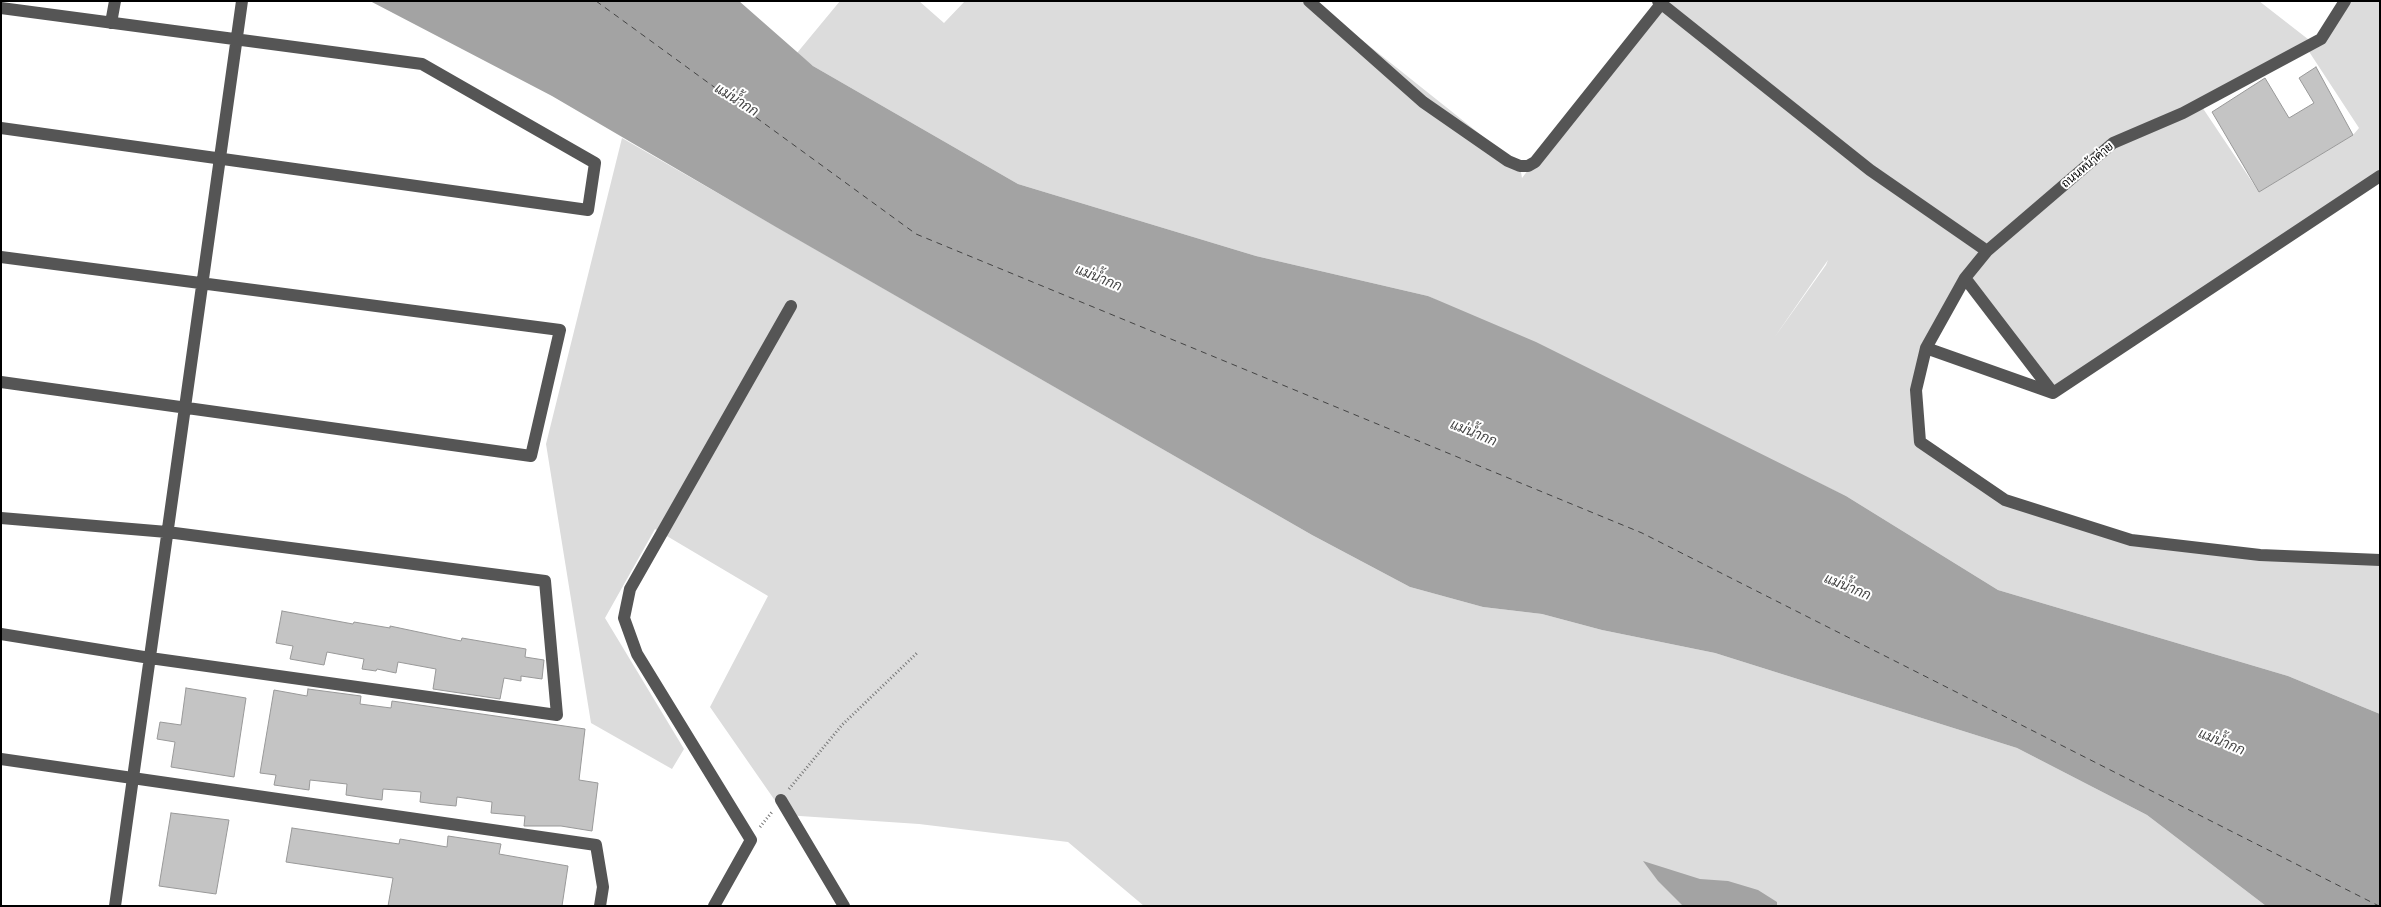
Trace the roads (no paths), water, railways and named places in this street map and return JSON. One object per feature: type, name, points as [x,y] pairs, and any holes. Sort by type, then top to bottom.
[{"type":"street","points":[[111,23],[115,1]]},
{"type":"street","points":[[115,906],[242,1]]},
{"type":"street","points":[[1309,1],[1423,102],[1508,161],[1520,166],[1528,166],[1534,162],[1659,3],[1870,170],[1987,252]]},
{"type":"street","name":"ถนนหน้าค่าย","points":[[2345,1],[2322,39],[2182,113],[2113,143],[1987,252],[1965,278],[1926,348],[1916,390],[1920,442],[2005,500],[2131,540],[2260,555],[2380,560]]},
{"type":"street","points":[[1,8],[422,64],[595,163],[588,210],[1,128]]},
{"type":"street","points":[[2053,393],[2380,176]]},
{"type":"street","points":[[1,257],[560,330],[531,456],[1,382]]},
{"type":"street","points":[[1965,278],[2053,393]]},
{"type":"street","points":[[714,906],[751,840],[641,663],[624,618],[630,589],[791,306]]},
{"type":"street","points":[[1926,348],[2053,393]]},
{"type":"street","points":[[1,518],[167,532],[544,581],[557,715],[150,658],[1,634]]},
{"type":"street","points":[[1,759],[596,845],[603,887],[600,906]]},
{"type":"street","points":[[781,800],[844,906]]},
{"type":"water","name":"แม่น้ำกก","points":[[370,1],[739,1],[813,66],[1018,184],[1256,256],[1428,296],[1536,342],[1846,496],[1998,590],[2288,676],[2380,714],[2380,906],[2266,906],[2147,815],[2017,748],[1715,653],[1602,630],[1542,614],[1483,607],[1410,587],[1312,535],[552,96]]},
{"type":"water","points":[[1643,861],[1700,879],[1728,881],[1758,890],[1777,902],[1777,906],[1683,906],[1658,881]]}]
